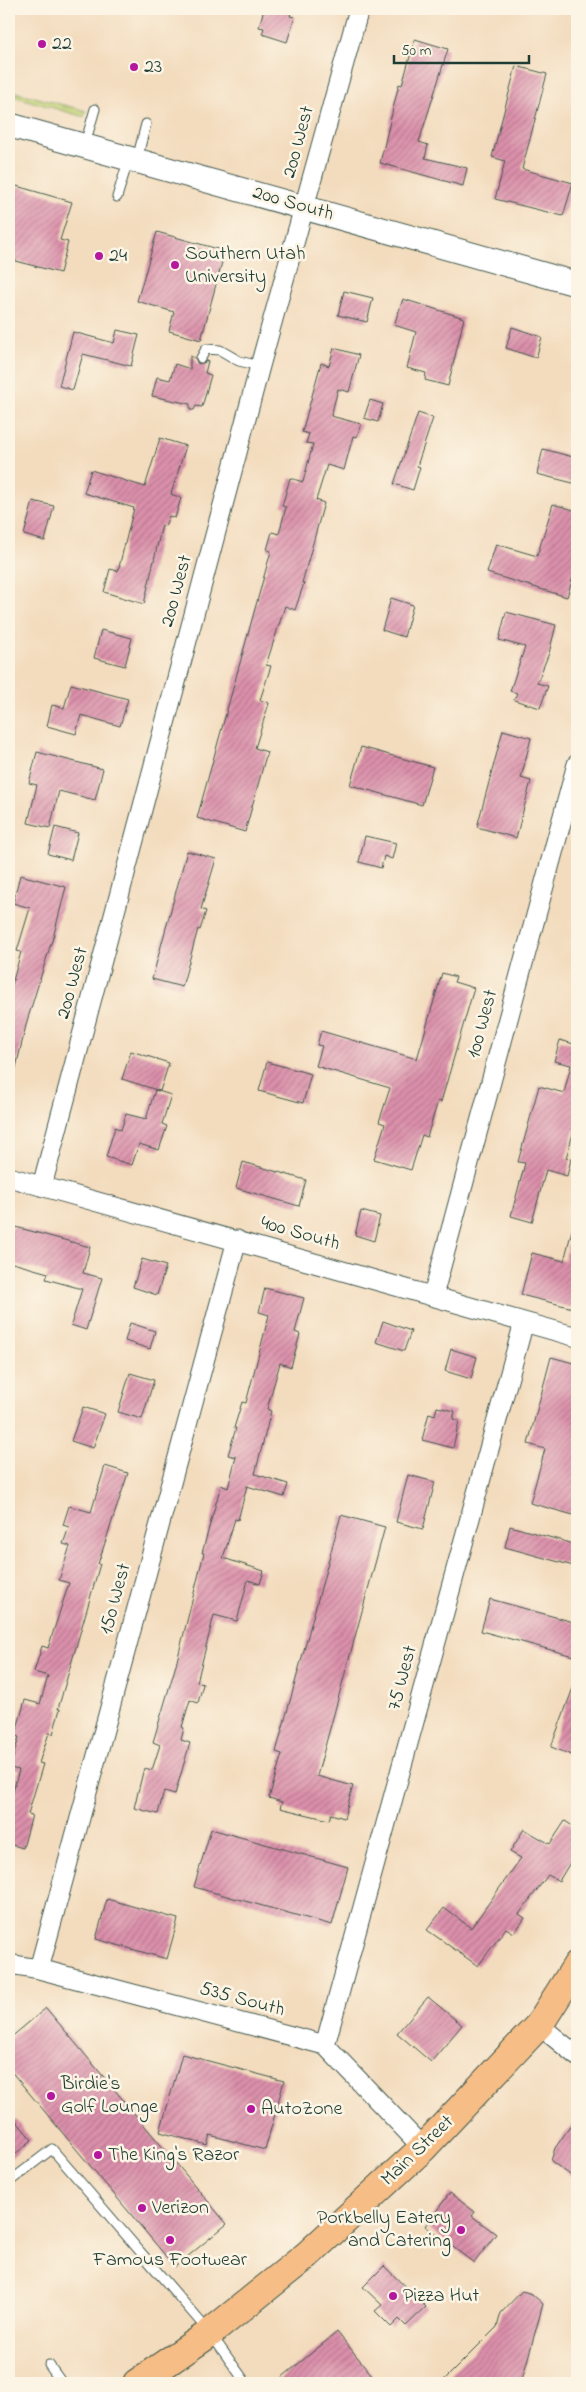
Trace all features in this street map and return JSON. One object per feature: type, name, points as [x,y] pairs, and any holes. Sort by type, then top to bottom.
[{"type":"main road","name":"Main Street","points":[[137,2383],[210,2333],[306,2256],[424,2148],[539,2025],[577,1965]]},
{"type":"street","name":"200 West","points":[[42,1186],[260,366],[358,9]]},
{"type":"street","name":"200 South","points":[[9,125],[577,284]]},
{"type":"street","name":"100 West","points":[[433,1296],[577,764]]},
{"type":"street","name":"400 South","points":[[9,1177],[577,1337]]},
{"type":"street","name":"150 West","points":[[39,1969],[237,1240]]},
{"type":"street","name":"75 West","points":[[325,2045],[524,1322]]},
{"type":"street","name":"535 South","points":[[9,1964],[39,1969],[325,2045]]},
{"type":"street","points":[[539,2025],[577,2056]]},
{"type":"street","points":[[325,2045],[424,2148]]},
{"type":"lane","points":[[85,146],[95,108]]},
{"type":"lane","points":[[117,197],[146,124]]},
{"type":"lane","points":[[201,358],[206,349],[215,348],[239,361],[260,366]]},
{"type":"lane","points":[[9,2182],[52,2149],[210,2333],[246,2383]]},
{"type":"lane","points":[[49,2365],[62,2383]]},
{"type":"green space","points":[[9,90],[86,111],[84,117],[9,95]]},
{"type":"building","points":[[264,9],[292,9],[290,16],[295,17],[287,42],[262,34],[264,28],[259,27]]},
{"type":"building","points":[[415,39],[448,49],[419,142],[428,145],[425,158],[467,168],[463,186],[380,163],[399,84],[402,85]]},
{"type":"building","points":[[516,66],[547,74],[522,169],[573,183],[563,216],[495,199],[505,161],[492,157]]},
{"type":"building","points":[[13,185],[72,202],[60,240],[68,242],[60,273],[9,259],[9,198]]},
{"type":"building","points":[[157,232],[225,251],[201,340],[169,331],[174,312],[137,301]]},
{"type":"building","points":[[344,291],[373,298],[367,322],[338,315]]},
{"type":"building","points":[[403,299],[464,318],[448,386],[425,380],[426,373],[407,368],[416,332],[394,325]]},
{"type":"building","points":[[512,327],[542,337],[536,358],[506,348]]},
{"type":"building","points":[[117,330],[139,335],[131,366],[83,354],[73,390],[59,386],[73,332],[114,343]]},
{"type":"building","points":[[334,348],[359,355],[349,392],[338,389],[331,416],[361,424],[357,437],[353,436],[344,470],[327,465],[316,500],[324,503],[302,583],[304,583],[295,610],[285,606],[266,665],[271,666],[260,700],[269,703],[255,748],[267,752],[245,832],[197,818],[271,551],[267,550],[272,532],[279,534],[286,507],[282,506],[290,478],[303,482],[313,444],[306,443],[309,434],[302,432],[321,363],[329,366]]},
{"type":"building","points":[[190,356],[195,358],[198,364],[208,361],[205,373],[211,375],[202,407],[196,406],[194,410],[190,410],[190,404],[152,396],[157,377],[170,380],[175,364],[190,369]]},
{"type":"building","points":[[370,400],[383,404],[378,422],[364,418]]},
{"type":"building","points":[[418,413],[433,418],[417,466],[420,467],[413,490],[394,484]]},
{"type":"building","points":[[160,438],[186,446],[171,494],[181,498],[175,518],[169,516],[165,526],[162,525],[144,604],[104,592],[110,569],[118,571],[134,508],[84,493],[91,470],[145,487]]},
{"type":"building","points":[[543,449],[577,458],[577,484],[537,474]]},
{"type":"building","points":[[33,501],[54,506],[45,541],[24,535]]},
{"type":"building","points":[[553,504],[577,511],[577,564],[567,597],[487,573],[496,544],[537,556]]},
{"type":"building","points":[[391,598],[413,605],[404,637],[382,630]]},
{"type":"building","points":[[506,612],[556,625],[549,653],[537,683],[548,686],[540,708],[514,700],[517,693],[510,691],[525,647],[499,640]]},
{"type":"building","points":[[101,630],[132,638],[125,666],[94,658]]},
{"type":"building","points":[[71,684],[128,699],[120,726],[81,715],[76,734],[47,726],[52,705],[64,708]]},
{"type":"building","points":[[503,730],[531,738],[521,778],[531,781],[516,838],[477,827]]},
{"type":"building","points":[[361,747],[433,767],[422,805],[350,785]]},
{"type":"building","points":[[37,752],[103,769],[95,800],[59,791],[50,828],[28,823],[37,785],[29,783]]},
{"type":"building","points":[[55,827],[78,833],[71,860],[48,854]]},
{"type":"building","points":[[365,836],[396,843],[392,859],[384,856],[381,868],[359,862]]},
{"type":"building","points":[[187,851],[216,859],[201,909],[206,911],[200,930],[198,929],[182,987],[152,979]]},
{"type":"building","points":[[20,875],[66,887],[54,934],[27,1021],[14,1076],[9,1076],[9,995],[21,952],[17,951],[30,908],[13,903]]},
{"type":"building","points":[[442,973],[456,977],[454,982],[474,988],[441,1102],[438,1101],[427,1137],[422,1135],[411,1170],[374,1159],[385,1124],[379,1122],[390,1088],[316,1066],[322,1046],[317,1045],[321,1031],[417,1059]]},
{"type":"building","points":[[560,1040],[577,1045],[577,1131],[574,1130],[566,1158],[571,1159],[567,1176],[546,1170],[532,1222],[511,1216],[525,1163],[518,1162],[539,1086],[564,1093],[571,1065],[554,1061]]},
{"type":"building","points":[[131,1051],[169,1063],[160,1091],[122,1079]]},
{"type":"building","points":[[267,1062],[311,1074],[303,1103],[259,1091]]},
{"type":"building","points":[[155,1090],[171,1095],[162,1124],[167,1126],[159,1150],[139,1144],[132,1165],[106,1157],[115,1127],[121,1130],[126,1114],[146,1119]]},
{"type":"building","points":[[243,1162],[306,1180],[299,1206],[236,1188]]},
{"type":"building","points":[[361,1211],[380,1216],[374,1241],[355,1235]]},
{"type":"building","points":[[12,1226],[90,1247],[83,1273],[102,1278],[86,1330],[71,1325],[82,1289],[46,1279],[48,1273],[9,1262],[9,1237]]},
{"type":"building","points":[[572,1230],[577,1231],[577,1309],[521,1295],[532,1253],[564,1261]]},
{"type":"building","points":[[142,1259],[166,1266],[157,1295],[133,1287]]},
{"type":"building","points":[[265,1288],[304,1298],[295,1332],[300,1334],[291,1367],[280,1363],[267,1409],[271,1411],[255,1474],[288,1484],[284,1497],[247,1486],[238,1520],[235,1519],[223,1558],[264,1571],[260,1584],[248,1580],[237,1621],[214,1615],[197,1682],[203,1684],[198,1703],[190,1700],[182,1727],[184,1728],[181,1740],[190,1743],[175,1794],[164,1791],[158,1814],[134,1808],[144,1768],[152,1770],[160,1745],[153,1742],[176,1665],[204,1553],[202,1553],[221,1485],[228,1488],[236,1457],[228,1455],[236,1428],[234,1428],[242,1402],[246,1403],[269,1315],[259,1312]]},
{"type":"building","points":[[383,1321],[411,1331],[404,1351],[376,1342]]},
{"type":"building","points":[[130,1323],[155,1331],[150,1349],[125,1341]]},
{"type":"building","points":[[451,1349],[477,1357],[471,1379],[445,1371]]},
{"type":"building","points":[[551,1357],[577,1364],[577,1516],[530,1503],[545,1449],[528,1444]]},
{"type":"building","points":[[130,1373],[154,1380],[142,1419],[118,1412]]},
{"type":"building","points":[[83,1407],[105,1414],[93,1448],[71,1441]]},
{"type":"building","points":[[437,1407],[455,1411],[453,1419],[459,1421],[453,1448],[422,1440],[429,1413],[435,1415]]},
{"type":"building","points":[[105,1466],[128,1473],[98,1564],[100,1564],[58,1709],[60,1709],[53,1734],[49,1733],[39,1763],[43,1764],[28,1814],[32,1815],[23,1848],[9,1844],[9,1806],[19,1770],[10,1768],[19,1737],[15,1736],[25,1700],[40,1704],[48,1676],[34,1672],[42,1646],[48,1648],[69,1583],[59,1580],[70,1546],[63,1544],[69,1527],[63,1525],[69,1506],[91,1512]]},
{"type":"building","points":[[408,1475],[435,1482],[423,1529],[396,1522]]},
{"type":"building","points":[[341,1515],[385,1527],[317,1776],[353,1786],[344,1818],[331,1814],[329,1820],[280,1808],[282,1802],[269,1798],[282,1754],[276,1752]]},
{"type":"building","points":[[510,1526],[577,1545],[577,1567],[505,1547]]},
{"type":"building","points":[[490,1599],[577,1623],[577,1657],[481,1631]]},
{"type":"building","points":[[577,1681],[577,1757],[551,1747]]},
{"type":"building","points":[[565,1821],[577,1829],[577,1851],[559,1881],[548,1875],[519,1914],[525,1918],[514,1933],[506,1928],[478,1966],[427,1930],[444,1908],[471,1928],[521,1858],[510,1852],[524,1829],[550,1844]]},
{"type":"building","points":[[211,1829],[348,1867],[332,1925],[194,1887]]},
{"type":"building","points":[[107,1899],[178,1919],[167,1959],[96,1939]]},
{"type":"building","points":[[428,1997],[462,2025],[431,2062],[397,2033]]},
{"type":"building","points":[[46,2008],[227,2224],[175,2267],[9,2069],[9,2039]]},
{"type":"building","points":[[182,2054],[284,2081],[265,2150],[210,2135],[207,2145],[160,2132]]},
{"type":"building","points":[[9,2112],[32,2140],[9,2159]]},
{"type":"building","points":[[577,2117],[577,2180],[551,2161],[555,2148]]},
{"type":"building","name":"Porkbelly Eatery and Catering","points":[[450,2193],[475,2212],[472,2216],[496,2234],[474,2263],[425,2226]]},
{"type":"building","name":"Pizza Hut","points":[[384,2266],[426,2307],[406,2326],[399,2319],[391,2327],[375,2311],[382,2305],[363,2287]]},
{"type":"building","points":[[522,2291],[532,2294],[543,2304],[521,2383],[441,2383],[497,2327],[501,2313]]},
{"type":"building","points":[[337,2332],[372,2375],[361,2383],[275,2383]]},
{"type":"place","name":"22","points":[[42,44]]},
{"type":"place","name":"23","points":[[134,67]]},
{"type":"place","name":"24","points":[[99,256]]},
{"type":"place","name":"Southern Utah University","points":[[175,265]]},
{"type":"place","name":"Birdie's Golf Lounge","points":[[51,2096]]},
{"type":"place","name":"AutoZone","points":[[251,2109]]},
{"type":"place","name":"The King's Razor","points":[[98,2155]]},
{"type":"place","name":"Verizon","points":[[142,2208]]},
{"type":"place","name":"Porkbelly Eatery and Catering","points":[[461,2230]]},
{"type":"place","name":"Famous Footwear","points":[[170,2240]]},
{"type":"place","name":"Pizza Hut","points":[[393,2296]]}]
